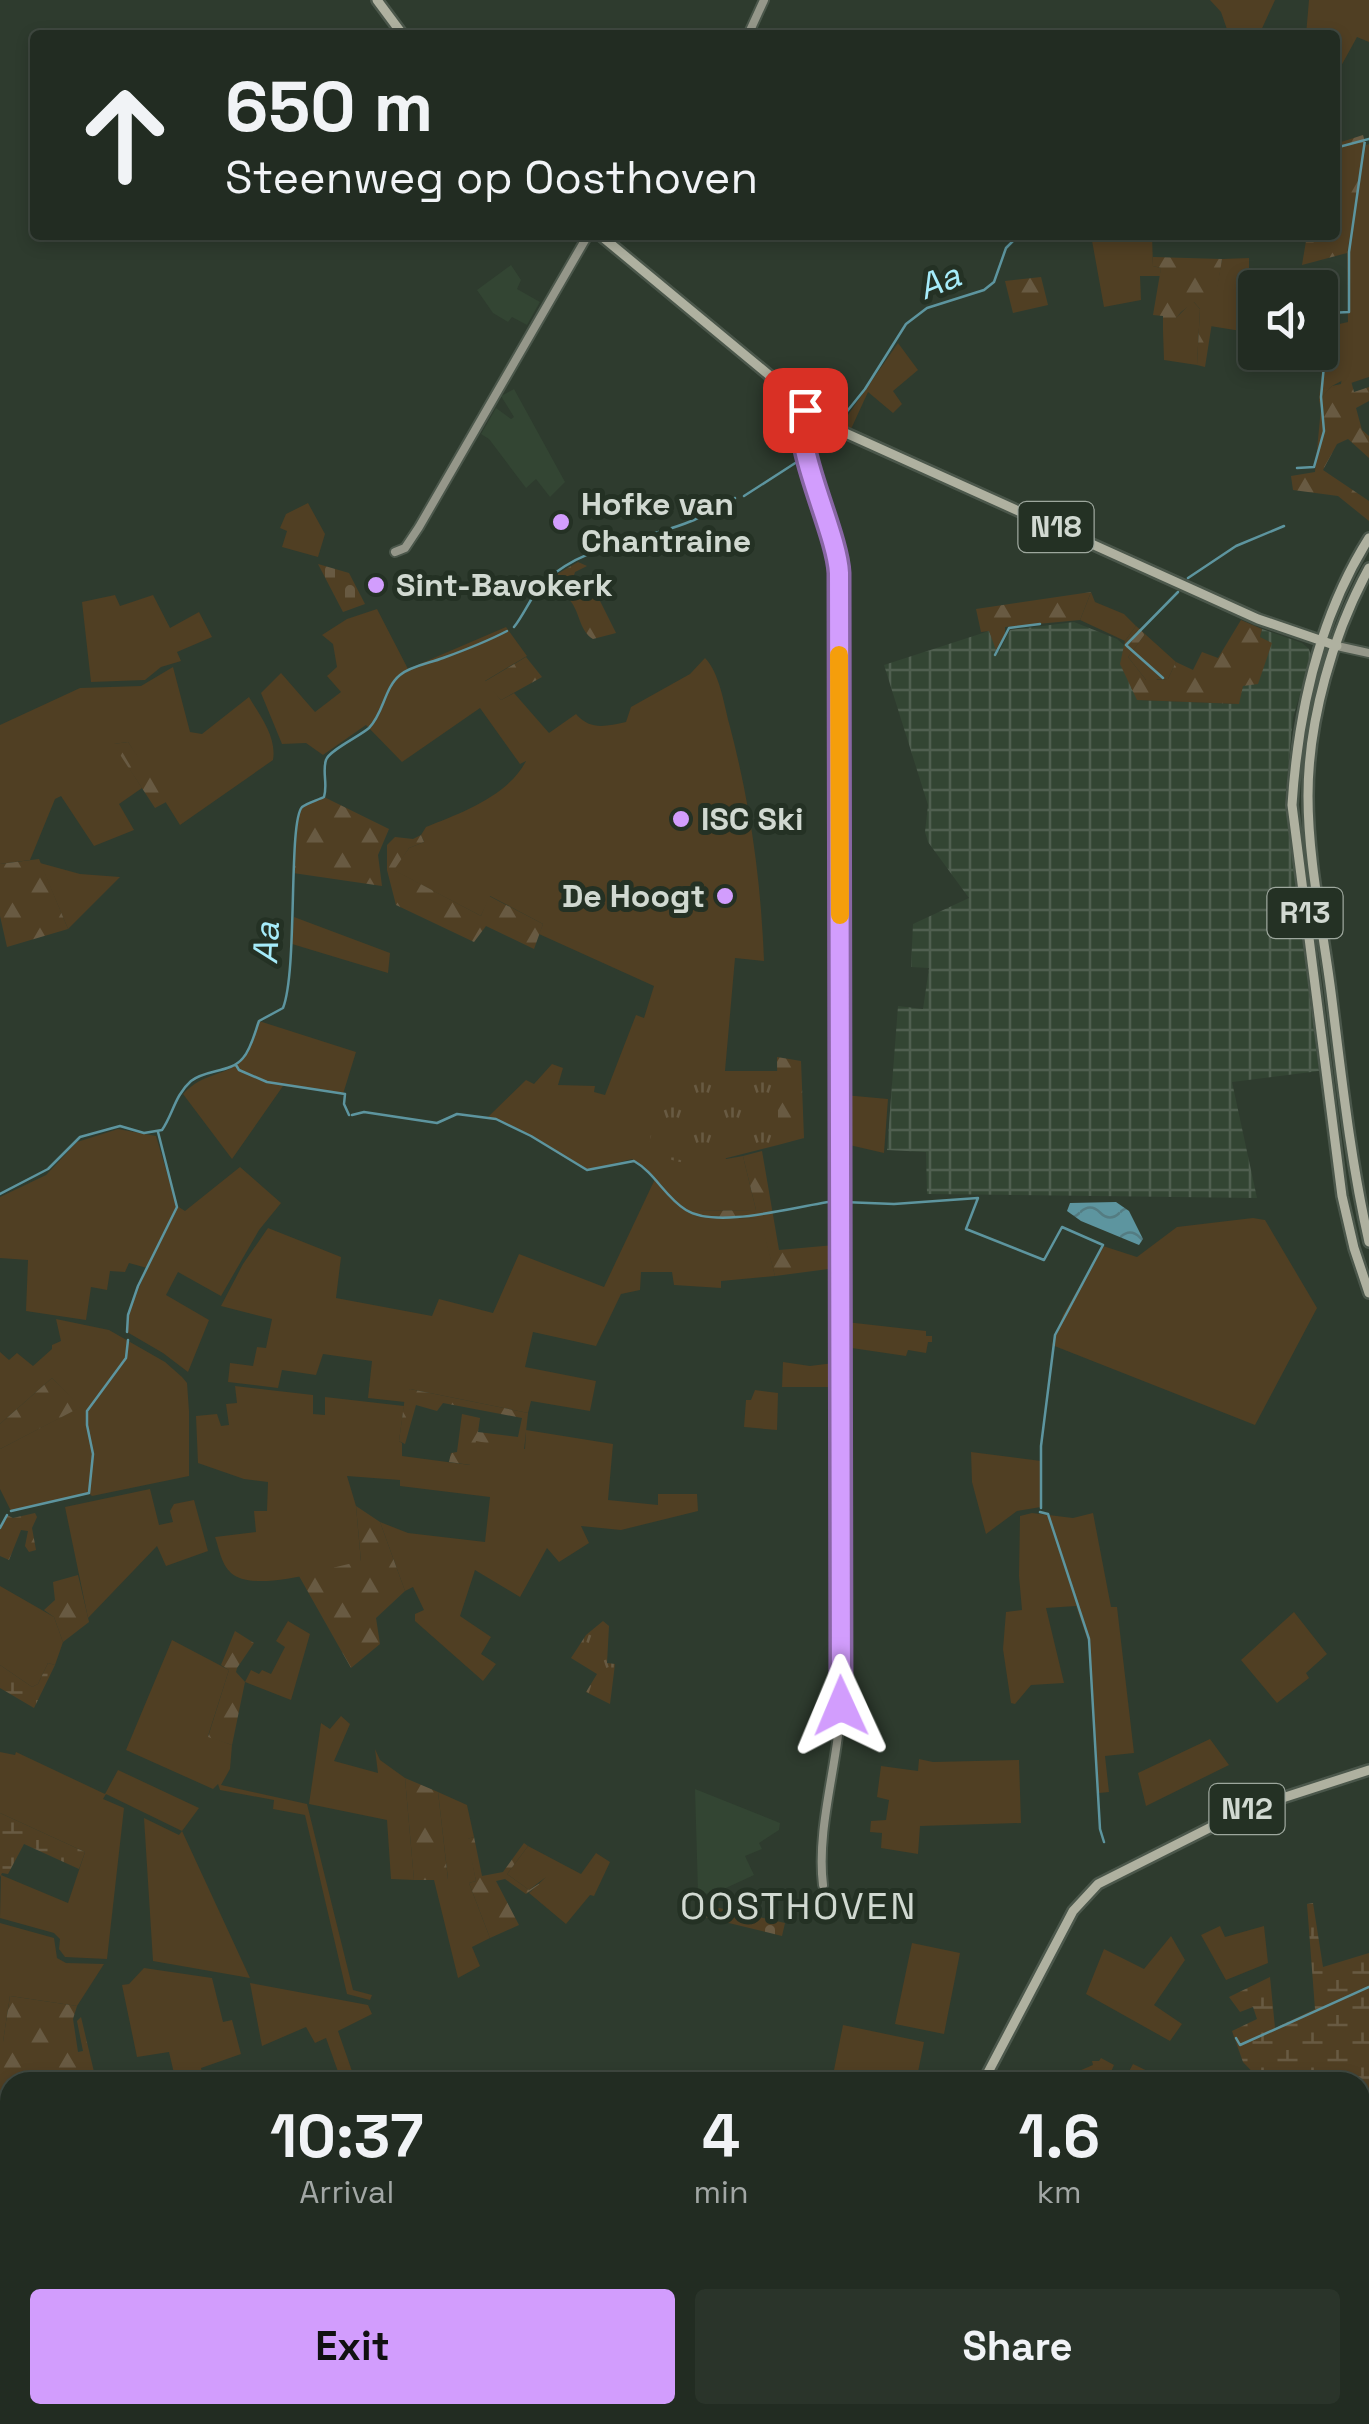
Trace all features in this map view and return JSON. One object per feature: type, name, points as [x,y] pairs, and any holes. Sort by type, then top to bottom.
[{"type":"main road","points":[[377,0],[399,30]]},
{"type":"main road","name":"N18","points":[[606,240],[805,410],[838,429],[1223,603],[1337,646]]},
{"type":"main road","name":"R13","points":[[1369,538],[1322,642],[1296,744],[1292,805],[1342,1196],[1369,1293]]},
{"type":"main road","name":"R13","points":[[1369,568],[1337,646],[1316,723],[1308,796],[1341,1070],[1369,1242]]},
{"type":"main road","points":[[1326,1071],[1341,1070]]},
{"type":"main road","name":"N12","points":[[987,2072],[1080,1901],[1106,1879],[1245,1810],[1369,1770]]},
{"type":"street","points":[[750,30],[764,0]]},
{"type":"street","points":[[394,552],[406,548],[419,527],[585,240]]},
{"type":"street","points":[[805,410],[800,430],[835,544],[839,573],[841,1706],[821,1849],[823,1885]]},
{"type":"street","points":[[1337,646],[1369,653]]},
{"type":"shaded area","points":[[511,265],[521,280],[517,289],[540,302],[527,325],[512,317],[508,322],[493,313],[477,290]]},
{"type":"shaded area","points":[[514,389],[565,482],[550,497],[536,479],[526,488],[481,434],[496,408],[511,419],[514,417],[501,396]]},
{"type":"shaded area","points":[[1074,622],[1125,646],[1137,700],[1238,704],[1243,686],[1271,643],[1260,637],[1262,629],[1309,649],[1311,656],[1293,718],[1285,800],[1319,1071],[1232,1082],[1257,1198],[927,1194],[926,1152],[887,1150],[898,1006],[923,1009],[929,968],[911,967],[913,924],[969,898],[928,842],[928,805],[884,665],[989,631],[999,652],[1010,630]]},
{"type":"shaded area","points":[[695,1789],[780,1823],[779,1830],[759,1843],[762,1849],[745,1856],[754,1875],[726,1888],[712,1889],[712,1894],[698,1893]]},
{"type":"green space","points":[[1210,0],[1275,0],[1261,30],[1227,30],[1221,12]]},
{"type":"green space","points":[[1309,0],[1369,0],[1369,42],[1357,37],[1340,68],[1340,30],[1306,30]]},
{"type":"green space","points":[[1363,135],[1366,145],[1347,253],[1302,265],[1306,240],[1340,240],[1340,142]]},
{"type":"green space","points":[[1369,144],[1369,377],[1351,383],[1349,377],[1332,386],[1319,400],[1322,370],[1338,370],[1338,324],[1348,322],[1347,253]]},
{"type":"green space","points":[[1092,240],[1152,240],[1153,266],[1161,268],[1160,276],[1140,276],[1141,300],[1104,307]]},
{"type":"green space","points":[[1153,257],[1222,259],[1205,367],[1197,365],[1200,309],[1194,302],[1167,330],[1163,331],[1163,316],[1153,315],[1161,268],[1153,266]]},
{"type":"green space","points":[[1249,258],[1249,268],[1255,269],[1238,270],[1238,331],[1210,326],[1222,259]]},
{"type":"green space","points":[[1041,277],[1048,305],[1013,313],[1005,281]]},
{"type":"green space","points":[[1193,301],[1200,309],[1197,365],[1164,360],[1163,331]]},
{"type":"green space","points":[[898,343],[918,370],[893,391],[902,404],[893,413],[868,392],[851,429],[841,425]]},
{"type":"green space","points":[[1342,377],[1350,377],[1354,392],[1369,387],[1369,401],[1356,408],[1362,430],[1369,436],[1369,458],[1348,439],[1337,444],[1323,470],[1369,501],[1369,521],[1338,496],[1293,490],[1291,476],[1315,472],[1319,400],[1332,386],[1341,384]]},
{"type":"green space","points":[[308,503],[325,534],[318,557],[282,547],[287,531],[280,528],[286,514]]},
{"type":"green space","points":[[578,562],[587,566],[575,572],[571,585],[592,595],[599,590],[598,597],[616,633],[593,639],[585,632],[570,600],[556,584],[548,583]]},
{"type":"green space","points":[[318,564],[349,573],[365,604],[343,612]]},
{"type":"green space","points":[[1091,592],[1095,602],[1124,614],[1136,626],[1125,641],[1080,620]]},
{"type":"green space","points":[[1091,592],[1080,620],[1005,627],[1005,638],[996,650],[989,631],[981,632],[976,609]]},
{"type":"green space","points":[[115,595],[120,606],[153,595],[170,628],[199,612],[212,637],[177,652],[181,661],[161,667],[145,680],[91,682],[82,602]]},
{"type":"green space","points":[[377,609],[408,669],[506,627],[527,656],[485,681],[501,700],[514,693],[549,733],[576,714],[593,725],[626,722],[631,707],[690,674],[705,658],[723,697],[753,841],[764,961],[735,958],[725,1071],[692,1071],[726,1159],[743,1156],[756,1210],[695,1211],[696,1217],[761,1219],[775,1276],[721,1281],[721,1288],[674,1285],[672,1272],[641,1272],[640,1290],[621,1294],[596,1346],[533,1332],[525,1367],[596,1381],[590,1411],[531,1401],[528,1413],[410,1389],[405,1402],[368,1398],[372,1361],[323,1354],[316,1375],[282,1370],[278,1388],[228,1382],[230,1363],[253,1366],[257,1347],[266,1348],[272,1319],[221,1306],[268,1228],[341,1257],[336,1298],[432,1316],[439,1299],[493,1313],[519,1254],[604,1287],[655,1179],[632,1159],[589,1170],[515,1127],[488,1117],[526,1080],[534,1084],[552,1064],[563,1068],[558,1085],[595,1086],[594,1092],[605,1095],[636,1015],[644,1018],[654,986],[539,934],[543,924],[490,896],[481,916],[393,870],[409,848],[424,842],[421,835],[426,827],[496,794],[526,761],[520,764],[480,708],[402,762],[366,725],[323,755],[306,743],[282,744],[261,693],[281,673],[315,712],[341,692],[327,676],[337,667],[333,644],[322,635],[347,619]]},
{"type":"green space","points":[[1241,620],[1262,629],[1260,637],[1272,643],[1258,684],[1243,686],[1239,704],[1137,700],[1120,664],[1125,641],[1136,626],[1145,634],[1128,657],[1146,680],[1152,673],[1157,680],[1168,679],[1176,662],[1193,670],[1202,652],[1218,658]]},
{"type":"green space","points":[[1145,634],[1176,662],[1168,679],[1146,680],[1128,657]]},
{"type":"green space","points":[[526,657],[542,677],[501,700],[484,682]]},
{"type":"green space","points":[[173,667],[190,732],[202,734],[249,697],[270,735],[273,760],[180,825],[128,742],[114,744],[142,788],[119,804],[134,830],[94,846],[61,796],[55,799],[30,860],[0,864],[0,725],[80,688],[141,686]]},
{"type":"green space","points":[[128,742],[168,801],[155,808],[113,744]]},
{"type":"green space","points":[[324,797],[389,829],[378,855],[382,886],[293,873],[298,816],[303,806]]},
{"type":"green space","points":[[421,835],[424,842],[409,848],[394,870],[481,916],[489,896],[543,924],[534,949],[486,926],[474,942],[396,905],[387,870],[387,845],[395,837],[413,839]]},
{"type":"green space","points":[[39,859],[68,929],[7,947],[0,916],[0,864]]},
{"type":"green space","points":[[40,863],[80,874],[120,877],[68,929]]},
{"type":"green space","points":[[294,917],[390,953],[388,973],[292,944]]},
{"type":"green space","points":[[259,1021],[356,1052],[343,1094],[283,1086],[232,1159],[183,1094],[199,1081],[237,1064],[248,1050]]},
{"type":"green space","points":[[777,1057],[801,1061],[804,1138],[778,1145]]},
{"type":"green space","points":[[692,1071],[778,1071],[778,1145],[707,1163],[688,1164],[648,1154],[659,1081]]},
{"type":"green space","points":[[844,1095],[888,1099],[884,1153],[845,1144]]},
{"type":"green space","points":[[118,1129],[156,1136],[177,1206],[185,1211],[240,1167],[281,1203],[259,1230],[221,1296],[178,1272],[166,1295],[209,1320],[188,1372],[127,1332],[128,1315],[147,1268],[129,1263],[125,1272],[110,1271],[107,1290],[91,1287],[86,1320],[26,1311],[28,1260],[0,1258],[0,1197],[46,1175],[77,1142]]},
{"type":"green space","points":[[762,1151],[779,1250],[835,1245],[836,1268],[775,1276],[760,1219],[696,1217],[694,1211],[756,1210],[743,1156]]},
{"type":"green space","points":[[1265,1220],[1317,1308],[1255,1425],[1052,1345],[1063,1315],[1103,1246],[1137,1257],[1177,1227]]},
{"type":"green space","points":[[56,1319],[109,1330],[165,1362],[182,1377],[187,1383],[189,1411],[189,1476],[11,1511],[0,1489],[0,1449],[80,1407],[52,1378],[0,1424],[0,1352],[9,1360],[17,1353],[33,1366],[52,1345],[61,1341]]},
{"type":"green space","points":[[846,1322],[926,1331],[932,1342],[928,1342],[926,1353],[908,1350],[906,1356],[845,1347]]},
{"type":"green space","points":[[783,1362],[810,1366],[834,1363],[836,1387],[782,1387]]},
{"type":"green space","points":[[52,1378],[81,1407],[0,1449],[0,1424]]},
{"type":"green space","points":[[235,1386],[313,1395],[313,1414],[325,1415],[325,1397],[404,1406],[399,1441],[402,1456],[470,1465],[475,1440],[525,1449],[526,1430],[613,1444],[608,1500],[658,1505],[658,1494],[697,1494],[698,1511],[621,1530],[581,1526],[589,1543],[559,1562],[547,1548],[520,1597],[475,1570],[460,1616],[491,1637],[481,1654],[496,1664],[483,1681],[415,1621],[415,1614],[424,1610],[413,1587],[405,1591],[380,1522],[408,1533],[485,1542],[490,1497],[400,1486],[400,1480],[347,1476],[356,1506],[361,1562],[275,1580],[242,1579],[225,1565],[215,1537],[256,1532],[254,1511],[267,1511],[268,1482],[244,1479],[198,1463],[196,1416],[217,1414],[221,1426],[229,1425],[226,1404],[237,1403]]},
{"type":"green space","points":[[410,1389],[528,1413],[524,1450],[476,1441],[471,1465],[449,1462],[451,1453],[457,1452],[462,1414],[480,1418],[478,1432],[518,1437],[522,1418],[443,1403],[437,1411],[416,1405],[405,1444],[399,1441],[405,1397]]},
{"type":"green space","points":[[755,1390],[778,1393],[777,1430],[744,1427],[746,1400],[751,1400]]},
{"type":"green space","points":[[971,1452],[1041,1461],[1041,1507],[1017,1511],[986,1534],[972,1482]]},
{"type":"green space","points":[[150,1489],[159,1525],[173,1522],[170,1511],[174,1504],[194,1500],[208,1551],[166,1566],[157,1546],[88,1618],[65,1507]]},
{"type":"green space","points":[[356,1506],[380,1522],[405,1591],[376,1618],[380,1644],[351,1668],[299,1576],[361,1561]]},
{"type":"green space","points":[[35,1513],[32,1528],[36,1550],[29,1552],[25,1546],[28,1531],[21,1530],[9,1560],[0,1556],[0,1528],[7,1515],[13,1518]]},
{"type":"green space","points":[[1032,1513],[1073,1518],[1093,1513],[1111,1607],[1117,1607],[1134,1753],[1105,1756],[1109,1792],[1099,1793],[1089,1644],[1076,1606],[1046,1608],[1064,1683],[1031,1685],[1015,1704],[1011,1703],[1003,1649],[1006,1612],[1022,1610],[1020,1516]]},
{"type":"green space","points":[[78,1575],[89,1622],[63,1642],[54,1617],[44,1610],[55,1600],[53,1582]]},
{"type":"green space","points":[[0,1586],[54,1617],[63,1642],[55,1665],[48,1663],[38,1684],[32,1687],[0,1665]]},
{"type":"green space","points":[[1294,1612],[1327,1654],[1306,1673],[1309,1678],[1277,1703],[1241,1660]]},
{"type":"green space","points":[[288,1621],[310,1634],[291,1700],[245,1682],[251,1670],[271,1674],[285,1647],[276,1641]]},
{"type":"green space","points":[[603,1621],[609,1626],[607,1663],[615,1664],[610,1704],[586,1692],[597,1674],[571,1658],[586,1635]]},
{"type":"green space","points":[[235,1631],[254,1643],[236,1672],[245,1682],[232,1745],[208,1737],[229,1670],[221,1665]]},
{"type":"green space","points":[[172,1640],[229,1670],[208,1736],[232,1745],[230,1769],[221,1785],[307,1804],[353,1990],[372,1995],[370,2000],[347,1994],[305,1815],[273,1809],[274,1800],[220,1790],[218,1784],[213,1789],[126,1750]]},
{"type":"green space","points":[[48,1663],[55,1665],[34,1708],[0,1688],[0,1665],[32,1687],[38,1684]]},
{"type":"green space","points":[[341,1716],[350,1724],[334,1761],[378,1773],[375,1749],[380,1760],[405,1778],[414,1880],[391,1879],[387,1820],[309,1804],[321,1723],[330,1729]]},
{"type":"green space","points":[[1210,1739],[1229,1765],[1146,1806],[1138,1773]]},
{"type":"green space","points":[[0,1752],[16,1752],[105,1794],[118,1770],[199,1808],[182,1831],[106,1794],[103,1799],[124,1808],[107,1959],[65,1957],[54,1933],[0,1918],[1,1875],[68,1903],[85,1852],[0,1813]]},
{"type":"green space","points":[[919,1759],[1019,1760],[1021,1823],[920,1826],[918,1854],[881,1848],[882,1833],[870,1832],[871,1821],[886,1820],[889,1800],[877,1797],[881,1766],[918,1771]]},
{"type":"green space","points":[[405,1778],[438,1792],[448,1880],[414,1880]]},
{"type":"green space","points":[[438,1792],[467,1805],[474,1837],[468,1839],[476,1881],[469,1883],[490,1938],[472,1947],[480,1966],[458,1978],[434,1880],[448,1879]]},
{"type":"green space","points":[[0,1813],[85,1852],[79,1869],[24,1844],[8,1874],[2,1873],[0,1877]]},
{"type":"green space","points":[[144,1818],[179,1835],[182,1831],[250,1978],[153,1961]]},
{"type":"green space","points":[[474,1837],[482,1876],[503,1872],[524,1843],[528,1846],[507,1874],[529,1890],[548,1878],[526,1894],[505,1879],[496,1881],[519,1925],[490,1938],[469,1883],[476,1881],[467,1839]]},
{"type":"green space","points":[[528,1846],[581,1874],[596,1853],[610,1862],[594,1896],[590,1895],[566,1924],[529,1893],[546,1877],[529,1890],[507,1874]]},
{"type":"green space","points":[[1313,1903],[1323,1967],[1369,1953],[1369,2072],[1252,2072],[1243,2062],[1232,2031],[1257,2019],[1253,2007],[1240,2012],[1229,1997],[1270,1977],[1275,2028],[1315,2009],[1307,1904]]},
{"type":"green space","points":[[715,1907],[785,1923],[782,1936],[700,1916]]},
{"type":"green space","points":[[0,1923],[54,1938],[57,1958],[66,1963],[104,1964],[77,2006],[10,1996],[3,2042],[0,2042]]},
{"type":"green space","points":[[1220,1926],[1225,1937],[1264,1926],[1268,1963],[1226,1980],[1201,1935]]},
{"type":"green space","points":[[1171,1936],[1185,1960],[1154,2005],[1182,2024],[1170,2041],[1086,1994],[1104,1949],[1144,1969]]},
{"type":"green space","points":[[912,1943],[960,1953],[944,2034],[895,2024]]},
{"type":"green space","points":[[144,1968],[212,1978],[223,2022],[232,2020],[241,2054],[201,2068],[202,2072],[174,2072],[169,2052],[137,2057],[122,1985],[129,1984]]},
{"type":"green space","points":[[250,1983],[368,2005],[372,2014],[338,2031],[352,2072],[338,2072],[326,2038],[315,2043],[306,2027],[262,2046]]},
{"type":"green space","points":[[10,1996],[77,2006],[73,2019],[78,2052],[83,2051],[77,2021],[81,2017],[94,2072],[0,2072]]},
{"type":"green space","points":[[843,2025],[924,2042],[918,2072],[834,2072]]},
{"type":"green space","points":[[1101,2058],[1114,2065],[1111,2072],[1077,2072],[1093,2065],[1092,2061]]},
{"type":"green space","points":[[1133,2064],[1150,2072],[1129,2072]]},
{"type":"water","points":[[1116,1202],[1129,1211],[1143,1239],[1139,1245],[1081,1221],[1067,1211],[1070,1203]]},
{"type":"waterway","name":"Aa","points":[[1340,147],[1369,139]]},
{"type":"waterway","points":[[1297,468],[1314,467],[1324,431],[1321,397],[1329,313],[1349,312],[1349,252],[1365,140]]},
{"type":"waterway","name":"Aa","points":[[840,420],[865,389],[906,324],[927,308],[984,290],[994,282],[1006,248],[1014,240]]},
{"type":"waterway","name":"Aa","points":[[815,455],[833,434]]},
{"type":"waterway","name":"Aa","points":[[744,496],[803,458]]},
{"type":"waterway","name":"Aa","points":[[514,627],[540,587],[560,569],[597,551],[694,520],[735,498]]},
{"type":"waterway","points":[[1188,578],[1236,546],[1284,526]]},
{"type":"waterway","points":[[1126,645],[1178,592]]},
{"type":"waterway","points":[[995,655],[1009,628],[1040,624]]},
{"type":"waterway","name":"Aa","points":[[0,1194],[48,1169],[80,1137],[120,1126],[144,1133],[162,1130],[181,1092],[191,1081],[243,1058],[259,1021],[283,1008],[288,989],[298,818],[302,807],[324,797],[328,756],[369,728],[400,675],[507,631]]},
{"type":"waterway","points":[[1127,646],[1163,678]]},
{"type":"waterway","points":[[236,1065],[267,1082],[345,1094],[349,1115]]},
{"type":"waterway","points":[[352,1115],[364,1112],[437,1123],[457,1114],[496,1119],[587,1170],[634,1161],[679,1205],[700,1216],[738,1217],[836,1201]]},
{"type":"waterway","points":[[127,1332],[138,1286],[177,1207],[158,1132]]},
{"type":"waterway","points":[[843,1202],[894,1204],[978,1198],[966,1229],[1044,1260],[1062,1227],[1103,1245],[1055,1335],[1041,1446],[1041,1508]]},
{"type":"waterway","points":[[11,1511],[89,1493],[93,1454],[87,1411],[126,1358],[128,1340]]},
{"type":"waterway","points":[[1040,1512],[1048,1514],[1089,1639],[1100,1829],[1104,1842]]},
{"type":"waterway","points":[[0,1528],[7,1515]]},
{"type":"waterway","points":[[1236,2038],[1240,2045],[1369,1987]]},
{"type":"slow traffic","points":[[839,655],[840,915]]},
{"type":"place","name":"Hofke van Chantraine","points":[[561,522]]},
{"type":"place","name":"Sint-Bavokerk","points":[[376,585]]},
{"type":"place","name":"ISC Ski","points":[[681,819]]},
{"type":"place","name":"De Hoogt","points":[[725,896]]},
{"type":"district","name":"OOSTHOVEN","points":[[799,1906]]},
{"type":"route","points":[[805,410],[800,430],[835,544],[839,573],[841,1706]]}]
